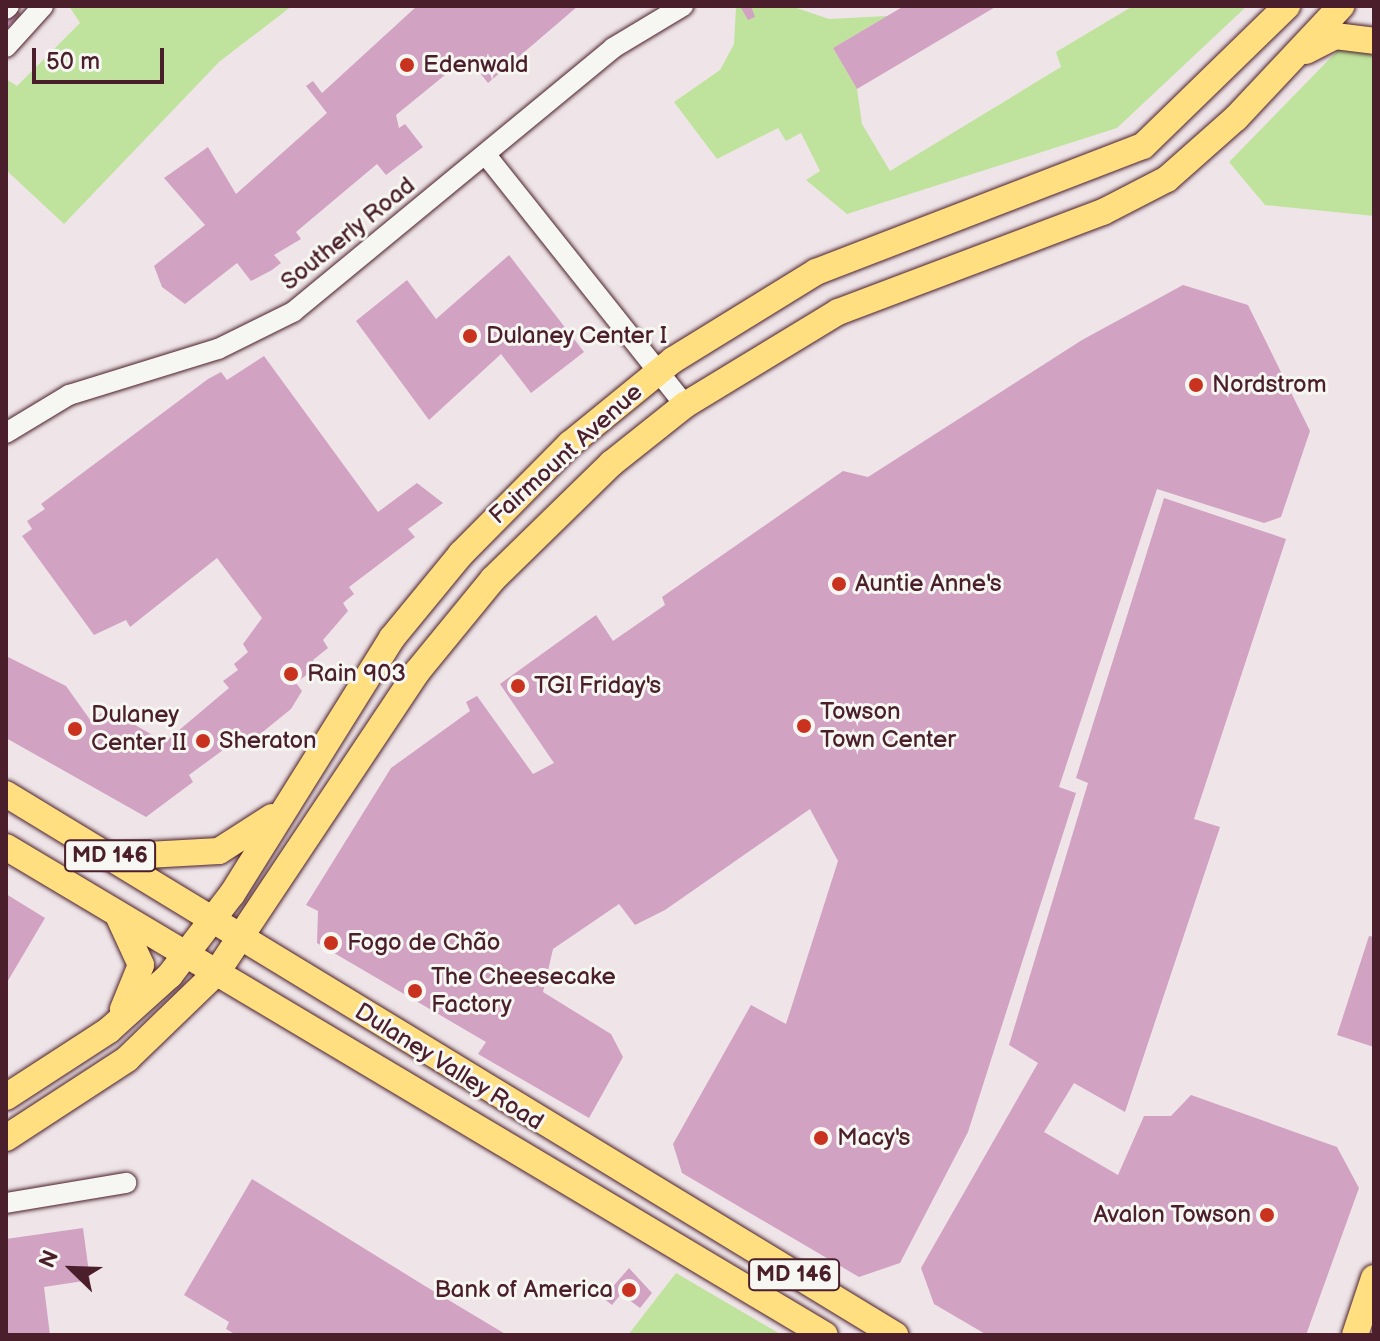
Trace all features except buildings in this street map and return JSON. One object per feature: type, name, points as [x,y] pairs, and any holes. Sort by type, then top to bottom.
[{"type":"main road","name":"Fairmount Avenue","points":[[6,1097],[109,1030],[187,954],[213,920],[425,595],[533,479],[655,374],[764,300],[854,253],[1143,146],[1287,6]]},
{"type":"main road","name":"Fairmount Avenue","points":[[6,1138],[127,1059],[217,972],[388,713],[458,619],[581,491],[685,405],[879,292],[1136,197],[1212,142],[1341,6]]},
{"type":"main road","name":"Fairmount Avenue","points":[[1289,61],[1335,36],[1374,41]]},
{"type":"main road","name":"Dulaney Valley Road","points":[[6,794],[895,1335]]},
{"type":"main road","points":[[111,857],[219,851],[285,807]]},
{"type":"main road","name":"Dulaney Valley Road","points":[[6,847],[825,1335]]},
{"type":"main road","points":[[109,1030],[142,971],[137,946],[116,912]]},
{"type":"main road","points":[[1355,1335],[1372,1293]]},
{"type":"street","points":[[6,47],[43,6]]},
{"type":"street","name":"Southerly Road","points":[[6,433],[69,395],[218,349],[293,312],[613,48],[683,6]]},
{"type":"street","points":[[486,155],[655,374],[685,405]]},
{"type":"street","points":[[6,1203],[126,1183]]},
{"type":"green space","points":[[69,6],[292,6],[219,62],[64,224],[6,170],[6,79],[17,86],[80,23]]},
{"type":"green space","points":[[736,6],[791,6],[829,19],[887,16],[833,48],[857,89],[862,124],[890,171],[1061,67],[1056,52],[1133,6],[1247,6],[1117,128],[847,214],[806,180],[820,171],[801,133],[786,141],[778,128],[717,159],[674,102],[720,70],[734,44]]},
{"type":"green space","points":[[1346,42],[1374,56],[1374,216],[1265,205],[1229,162]]},
{"type":"green space","points":[[676,1273],[782,1335],[628,1335]]},
{"type":"place","name":"Edenwald","points":[[407,65]]},
{"type":"place","name":"Dulaney Center I","points":[[470,336]]},
{"type":"place","name":"Nordstrom","points":[[1196,385]]},
{"type":"place","name":"Auntie Anne's","points":[[839,584]]},
{"type":"place","name":"Rain 903","points":[[291,674]]},
{"type":"place","name":"TGI Friday's","points":[[518,686]]},
{"type":"place","name":"Towson Town Center","points":[[804,726]]},
{"type":"place","name":"Dulaney Center II","points":[[75,729]]},
{"type":"place","name":"Sheraton","points":[[203,741]]},
{"type":"place","name":"Fogo de Chão","points":[[331,943]]},
{"type":"place","name":"The Cheesecake Factory","points":[[415,991]]},
{"type":"place","name":"Macy's","points":[[821,1138]]},
{"type":"place","name":"Avalon Towson","points":[[1267,1215]]},
{"type":"place","name":"Bank of America","points":[[629,1290]]}]
